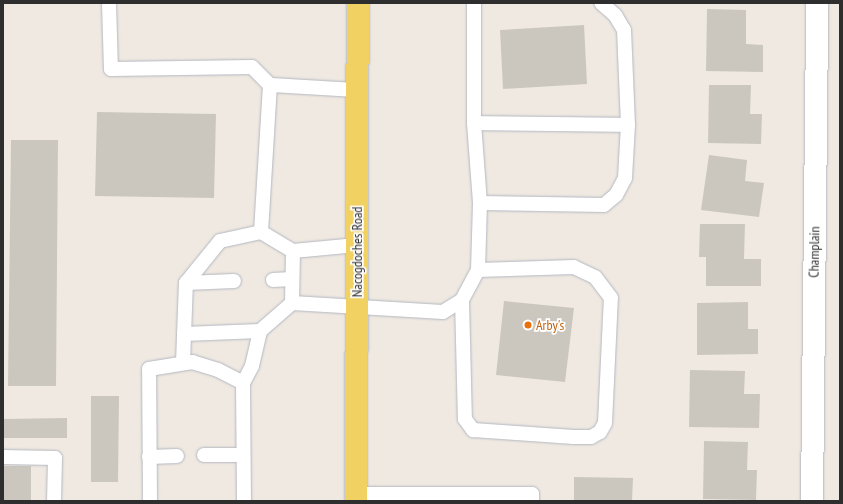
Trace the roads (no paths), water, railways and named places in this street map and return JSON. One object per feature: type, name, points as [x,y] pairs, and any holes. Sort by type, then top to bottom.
[{"type":"main road","name":"Nacogdoches Road","points":[[356,498],[358,3]]},
{"type":"street","name":"Champlain","points":[[812,501],[817,3]]},
{"type":"lane","points":[[109,3],[111,69],[252,67],[270,85],[357,90]]},
{"type":"lane","points":[[474,3],[474,123],[480,203],[478,270],[462,300],[465,419],[473,430],[574,438],[591,437],[600,432],[605,423],[611,298],[595,277],[574,267],[478,270]]},
{"type":"lane","points":[[480,203],[604,205],[616,195],[625,178],[628,125],[624,30],[615,16],[601,3]]},
{"type":"lane","points":[[261,232],[270,85]]},
{"type":"lane","points":[[474,123],[628,125]]},
{"type":"lane","points":[[183,363],[186,283],[220,241],[261,232],[293,251],[357,245]]},
{"type":"lane","points":[[292,303],[293,251]]},
{"type":"lane","points":[[272,280],[292,279]]},
{"type":"lane","points":[[186,283],[234,281]]},
{"type":"lane","points":[[244,501],[243,383],[252,366],[260,331],[292,303],[443,312],[462,300]]},
{"type":"lane","points":[[184,334],[260,331]]},
{"type":"lane","points":[[150,501],[149,369],[192,362],[218,370],[243,383]]},
{"type":"lane","points":[[204,455],[243,455]]},
{"type":"lane","points":[[149,457],[177,456]]},
{"type":"lane","points":[[3,457],[55,458],[54,501]]},
{"type":"lane","points":[[356,498],[455,498],[532,494],[532,501]]},
{"type":"place","name":"Arby's","points":[[528,325]]}]
